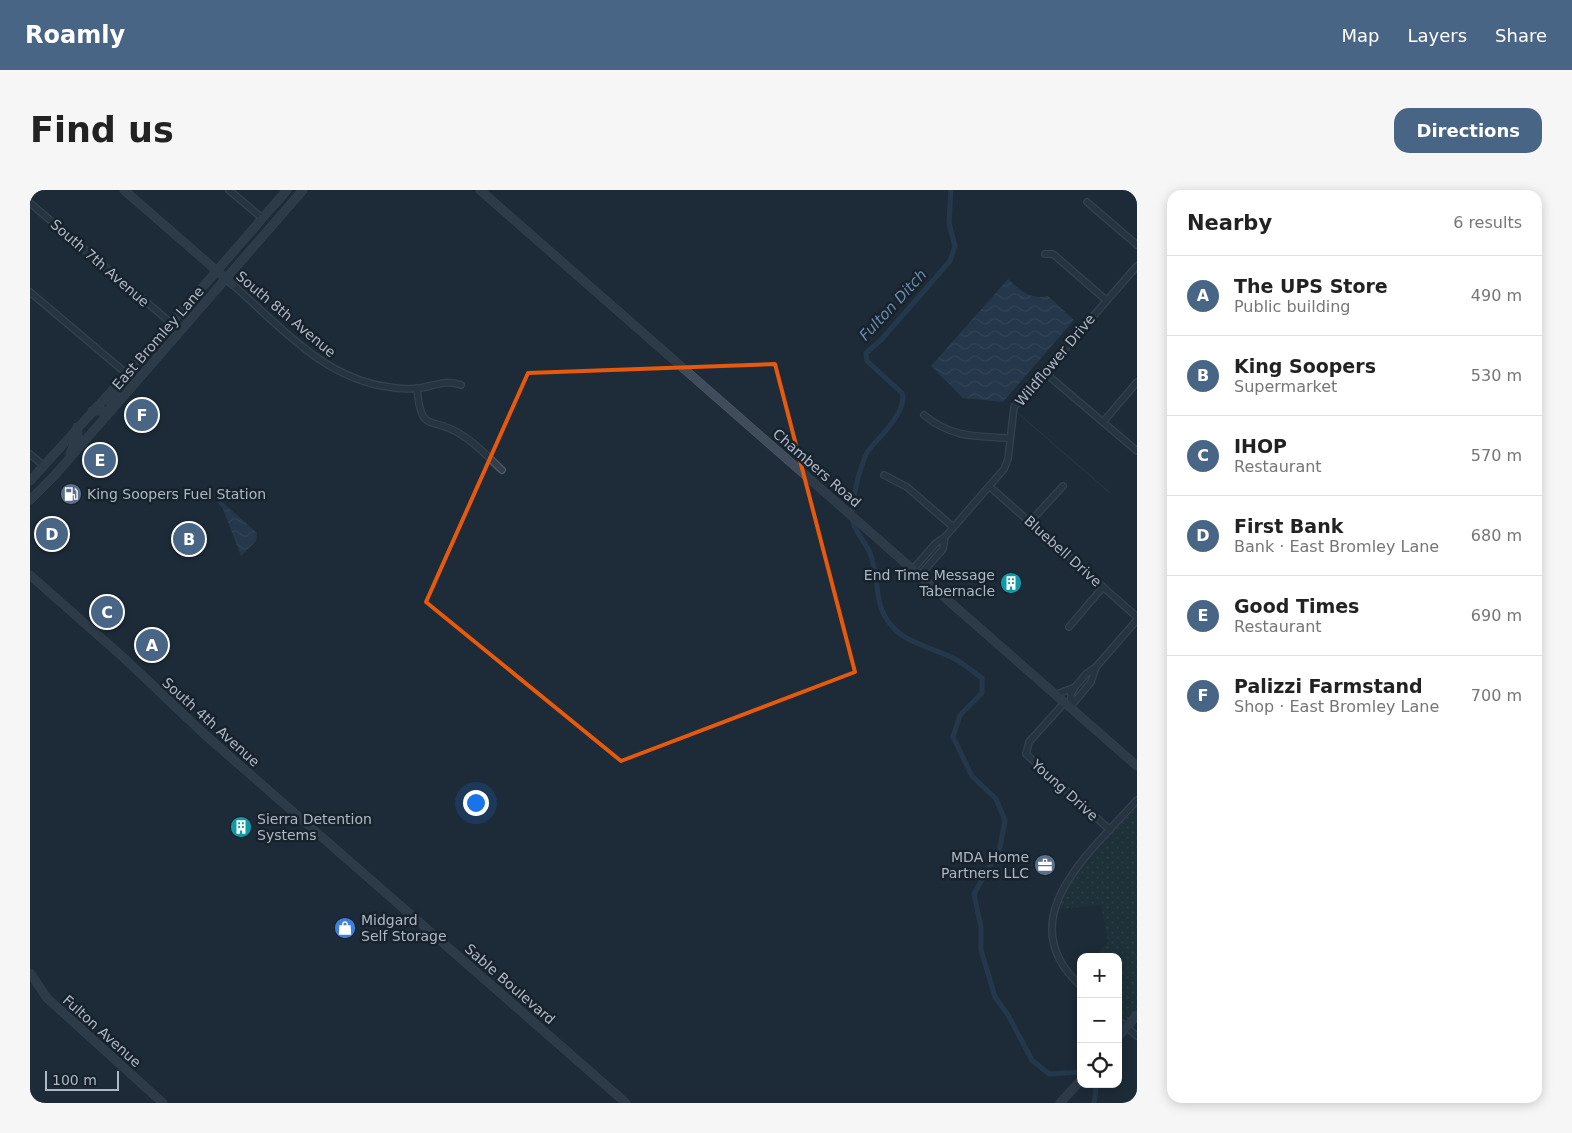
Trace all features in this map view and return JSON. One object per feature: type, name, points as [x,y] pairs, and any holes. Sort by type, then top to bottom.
[{"type":"main road","name":"South 8th Avenue","points":[[124,190],[229,281]]},
{"type":"main road","name":"East Bromley Lane","points":[[30,481],[121,381],[287,190]]},
{"type":"main road","name":"East Bromley Lane","points":[[30,500],[44,488],[229,281],[303,190]]},
{"type":"main road","name":"Chambers Road","points":[[480,190],[921,574],[1137,766]]},
{"type":"main road","points":[[92,412],[111,411],[112,399],[121,381]]},
{"type":"main road","points":[[67,461],[78,436],[78,428]]},
{"type":"main road","points":[[30,508],[41,496],[44,488]]},
{"type":"main road","name":"South 4th Avenue","points":[[30,575],[124,658],[203,733],[332,844]]},
{"type":"main road","name":"Sable Boulevard","points":[[332,844],[626,1103]]},
{"type":"main road","name":"Fulton Avenue","points":[[30,972],[47,998],[164,1103]]},
{"type":"main road","points":[[1122,1033],[1137,1015]]},
{"type":"main road","points":[[1060,1103],[1077,1084]]},
{"type":"street","points":[[229,190],[262,218]]},
{"type":"street","points":[[1087,202],[1137,245]]},
{"type":"street","name":"South 7th Avenue","points":[[30,203],[171,324]]},
{"type":"street","points":[[1045,254],[1053,254],[1106,300]]},
{"type":"street","name":"Wildflower Drive","points":[[914,568],[936,542],[945,537],[1007,462],[1014,408],[1137,266]]},
{"type":"street","name":"South 8th Avenue","points":[[229,281],[330,368],[346,376],[372,384],[417,388],[452,382],[461,384]]},
{"type":"street","points":[[30,292],[127,374]]},
{"type":"street","points":[[1044,372],[1137,451]]},
{"type":"street","points":[[1103,422],[1137,382]]},
{"type":"street","points":[[417,388],[419,409],[425,419],[434,425],[458,432],[502,470]]},
{"type":"street","points":[[924,416],[936,426],[951,433],[1009,438]]},
{"type":"street","points":[[30,454],[44,466]]},
{"type":"street","points":[[884,474],[907,487],[953,527]]},
{"type":"street","name":"Bluebell Drive","points":[[989,486],[1137,618]]},
{"type":"street","points":[[1030,522],[1063,486]]},
{"type":"street","name":"Wildflower Drive","points":[[921,574],[943,549],[945,537]]},
{"type":"street","points":[[1069,626],[1103,587]]},
{"type":"street","points":[[1068,704],[1074,687],[1086,674],[1096,667],[1137,618]]},
{"type":"street","points":[[1068,704],[1091,682],[1096,667]]},
{"type":"street","points":[[1057,694],[1074,687]]},
{"type":"street","name":"Young Drive","points":[[1068,704],[1029,742],[1026,754],[1110,830]]},
{"type":"street","points":[[1077,982],[1063,968],[1056,952],[1052,932],[1055,905],[1060,892],[1071,875],[1137,800]]},
{"type":"street","points":[[1122,1023],[1137,1036]]},
{"type":"highlighted area","points":[[775,364],[855,672],[621,761],[426,602],[528,373]]},
{"type":"green space","points":[[1137,806],[1137,1011],[1126,1023],[1122,1019],[1122,953],[1097,953],[1108,942],[1101,905],[1059,909],[1065,894],[1082,867]]},
{"type":"water","points":[[1008,279],[1030,295],[1036,297],[1048,296],[1074,320],[1003,402],[963,398],[931,366]]},
{"type":"water","points":[[220,500],[257,533],[256,541],[241,556],[223,509],[218,503]]},
{"type":"waterway","name":"Fulton Ditch","points":[[951,190],[949,223],[955,246],[950,261],[881,340],[866,353],[867,361],[902,393],[903,399],[893,422],[871,447],[863,462],[854,495],[852,516],[856,530],[870,553],[874,564],[880,605],[890,624],[904,637],[955,659],[982,678],[982,693],[960,715],[953,737],[972,776],[996,799],[1005,820],[1000,848],[974,894],[981,927],[981,950],[995,997],[1008,1015],[1032,1060],[1049,1074],[1077,1072]]},
{"type":"waterway","points":[[1019,414],[1109,492]]},
{"type":"waterway","name":"Fulton Ditch","points":[[1094,1103],[1096,1088]]},
{"type":"place","name":"Palizzi Farmstand","points":[[142,415]]},
{"type":"place","name":"Good Times","points":[[100,460]]},
{"type":"place","name":"King Soopers Fuel Station","points":[[71,494]]},
{"type":"place","name":"First Bank","points":[[52,534]]},
{"type":"place","name":"King Soopers","points":[[189,539]]},
{"type":"place","name":"End Time Message Tabernacle","points":[[1011,583]]},
{"type":"place","name":"IHOP","points":[[107,612]]},
{"type":"place","name":"The UPS Store","points":[[152,645]]},
{"type":"place","name":"Sierra Detention Systems","points":[[241,827]]},
{"type":"place","name":"MDA Home Partners LLC","points":[[1045,865]]},
{"type":"place","name":"Midgard Self Storage","points":[[345,928]]}]
